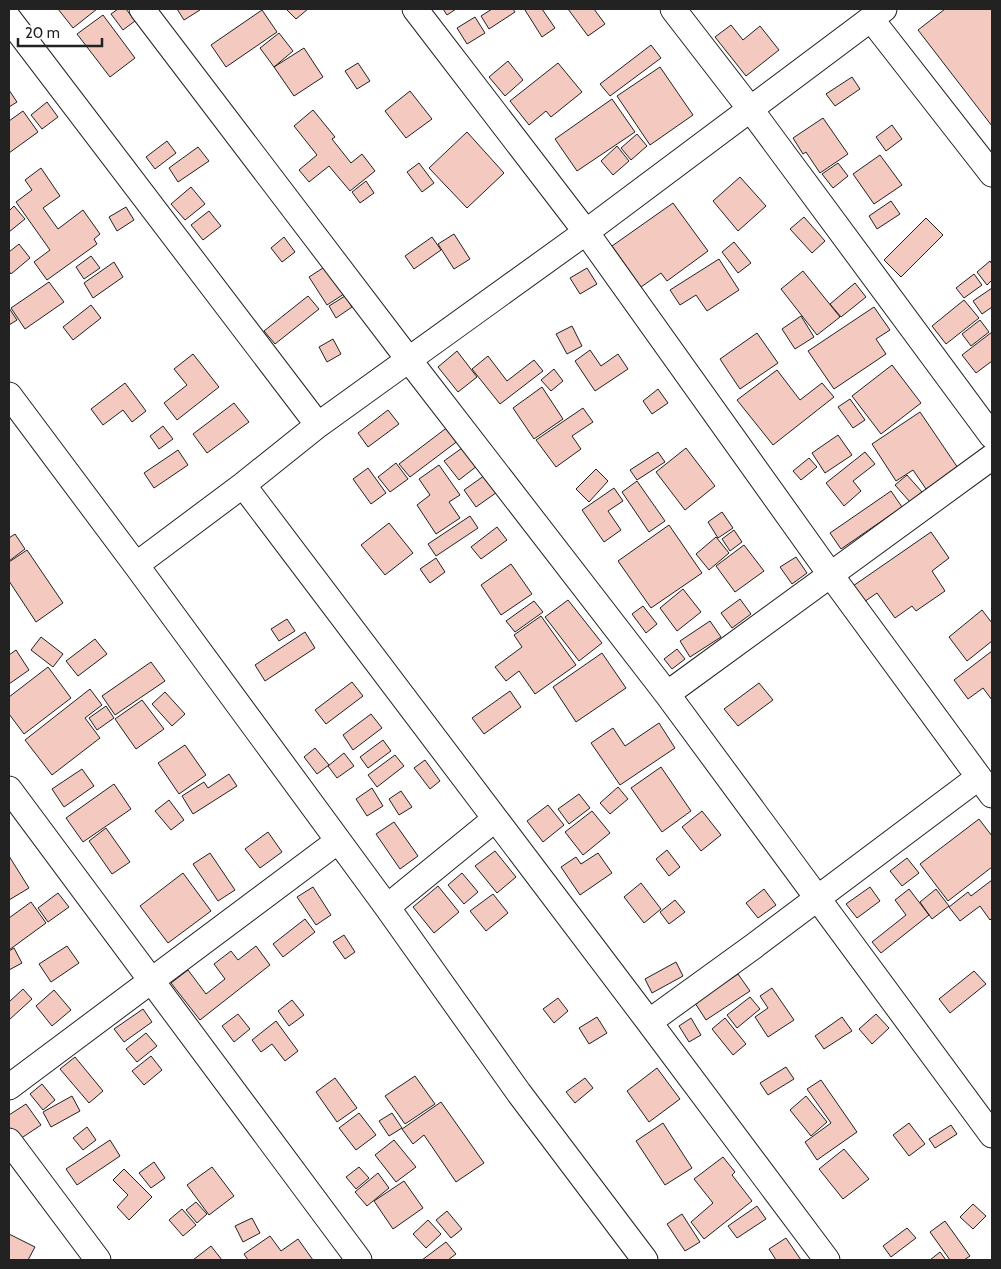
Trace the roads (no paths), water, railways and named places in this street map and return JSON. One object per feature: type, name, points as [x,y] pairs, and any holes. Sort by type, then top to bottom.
[{"type":"street","points":[[142,9],[666,694],[992,1134]]},
{"type":"street","points":[[415,9],[586,232],[830,574],[985,786],[817,899],[649,1022]]},
{"type":"street","points":[[673,9],[751,110],[992,436]]},
{"type":"street","points":[[136,565],[243,485],[318,425],[586,232],[878,14],[992,174]]},
{"type":"street","points":[[9,19],[318,425]]},
{"type":"street","points":[[9,395],[387,907],[519,1093],[645,1260]]},
{"type":"street","points":[[666,694],[992,458]]},
{"type":"street","points":[[243,485],[827,1260]]},
{"type":"street","points":[[9,789],[359,1260]]},
{"type":"street","points":[[387,907],[495,820]]},
{"type":"street","points":[[9,1086],[338,841]]},
{"type":"street","points":[[9,1141],[98,1260]]}]
